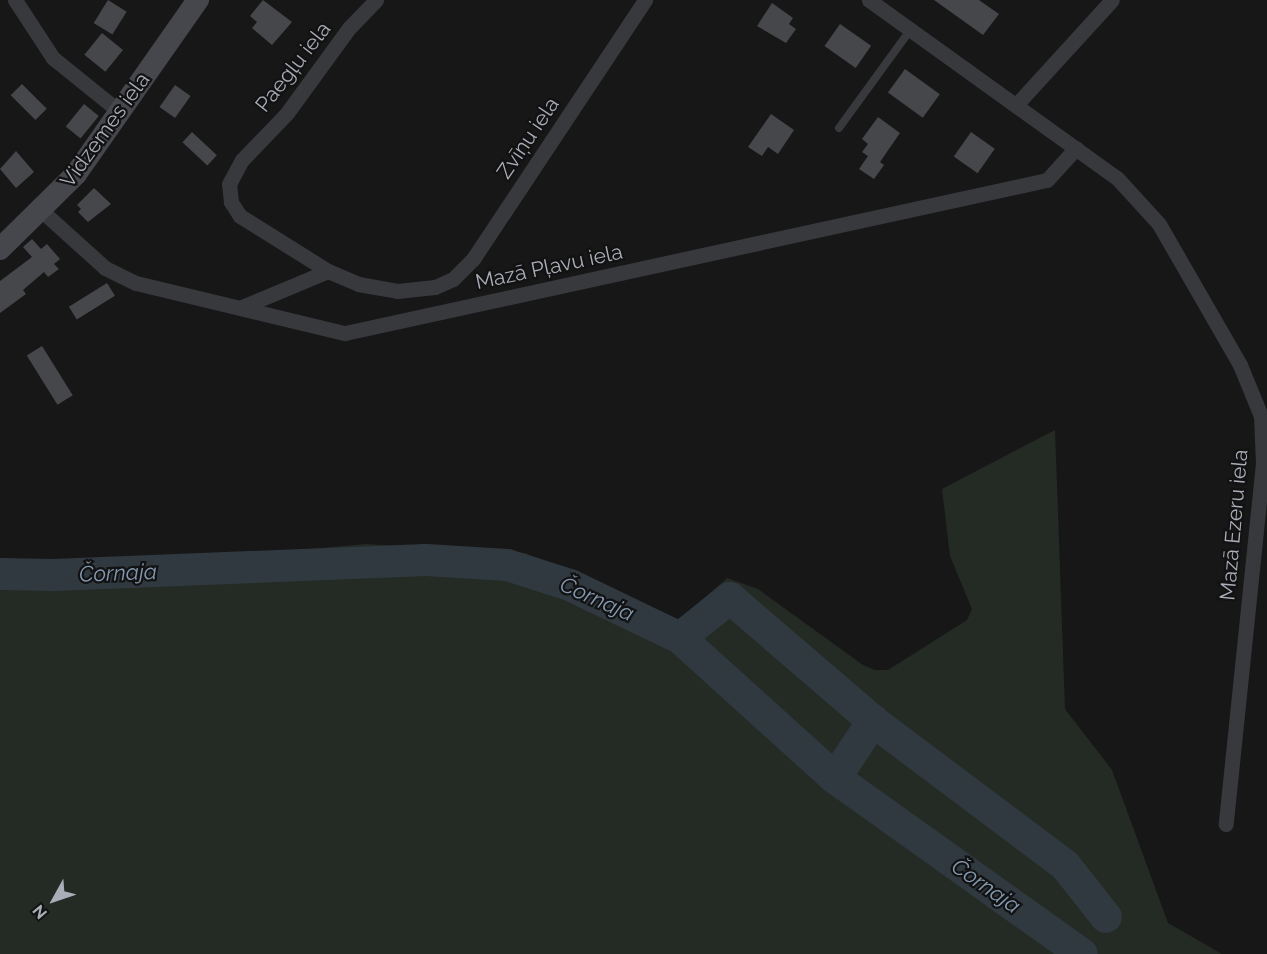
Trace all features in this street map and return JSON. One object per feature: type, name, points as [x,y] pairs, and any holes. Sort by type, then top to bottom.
[{"type":"street","points":[[15,0],[53,58],[120,112]]},
{"type":"street","name":"Vidzemes iela","points":[[0,249],[42,211],[75,174],[198,0]]},
{"type":"street","name":"Paegļu iela","points":[[376,0],[349,28],[288,113],[242,160],[229,184],[231,202],[240,216],[328,271],[358,284],[397,291],[435,287]]},
{"type":"street","name":"Zvīņu iela","points":[[435,287],[453,279],[473,259],[645,0]]},
{"type":"street","name":"Mazā Ezeru iela","points":[[869,0],[1117,177],[1159,224],[1240,365],[1261,416],[1263,463],[1226,824]]},
{"type":"street","points":[[1016,105],[1112,0]]},
{"type":"street","name":"Mazā Pļavu iela","points":[[42,211],[105,268],[136,283],[345,333],[1047,180],[1077,148]]},
{"type":"street","points":[[242,307],[328,271]]},
{"type":"lane","points":[[839,129],[911,28]]},
{"type":"shaded area","points":[[1055,430],[1065,709],[1112,770],[1168,923],[1222,954],[0,954],[0,561],[176,561],[366,544],[525,553],[678,621],[727,578],[758,589],[863,665],[875,670],[888,670],[967,620],[972,609],[950,556],[942,489]]},
{"type":"building","points":[[108,0],[127,12],[112,35],[94,23]]},
{"type":"building","points":[[263,0],[292,22],[272,45],[252,28],[257,22],[250,16]]},
{"type":"building","points":[[934,0],[979,0],[999,14],[983,35]]},
{"type":"building","points":[[772,3],[793,18],[789,24],[796,29],[786,43],[757,26]]},
{"type":"building","points":[[840,24],[871,46],[856,68],[825,46]]},
{"type":"building","points":[[102,33],[123,50],[105,72],[84,55]]},
{"type":"building","points":[[905,69],[940,94],[923,118],[888,92]]},
{"type":"building","points":[[22,84],[47,109],[35,120],[11,95]]},
{"type":"building","points":[[175,85],[191,96],[175,118],[160,107]]},
{"type":"building","points":[[84,104],[99,116],[81,138],[66,127]]},
{"type":"building","points":[[771,114],[794,130],[778,154],[768,147],[762,156],[748,147]]},
{"type":"building","points":[[878,117],[900,133],[880,162],[884,165],[874,179],[859,169],[868,156],[862,152],[868,144],[862,139]]},
{"type":"building","points":[[192,132],[217,155],[207,165],[182,142]]},
{"type":"building","points":[[971,132],[995,149],[978,173],[954,157]]},
{"type":"building","points":[[16,151],[34,172],[16,188],[0,169]]},
{"type":"building","points":[[94,188],[111,204],[88,222],[78,212],[81,209],[77,205]]},
{"type":"building","points":[[32,239],[41,249],[47,244],[60,259],[54,264],[59,269],[48,277],[44,272],[23,290],[26,294],[0,313],[0,281],[32,257],[23,247]]},
{"type":"building","points":[[107,283],[115,296],[77,320],[69,307]]},
{"type":"building","points":[[42,346],[73,395],[57,405],[27,356]]},
{"type":"waterway","name":"Čornaja","points":[[0,574],[54,575],[426,560],[507,565],[570,585],[680,638],[835,778],[1082,954]]},
{"type":"waterway","points":[[680,638],[730,598],[873,721],[1065,865],[1106,917]]},
{"type":"waterway","points":[[835,778],[873,721]]}]
